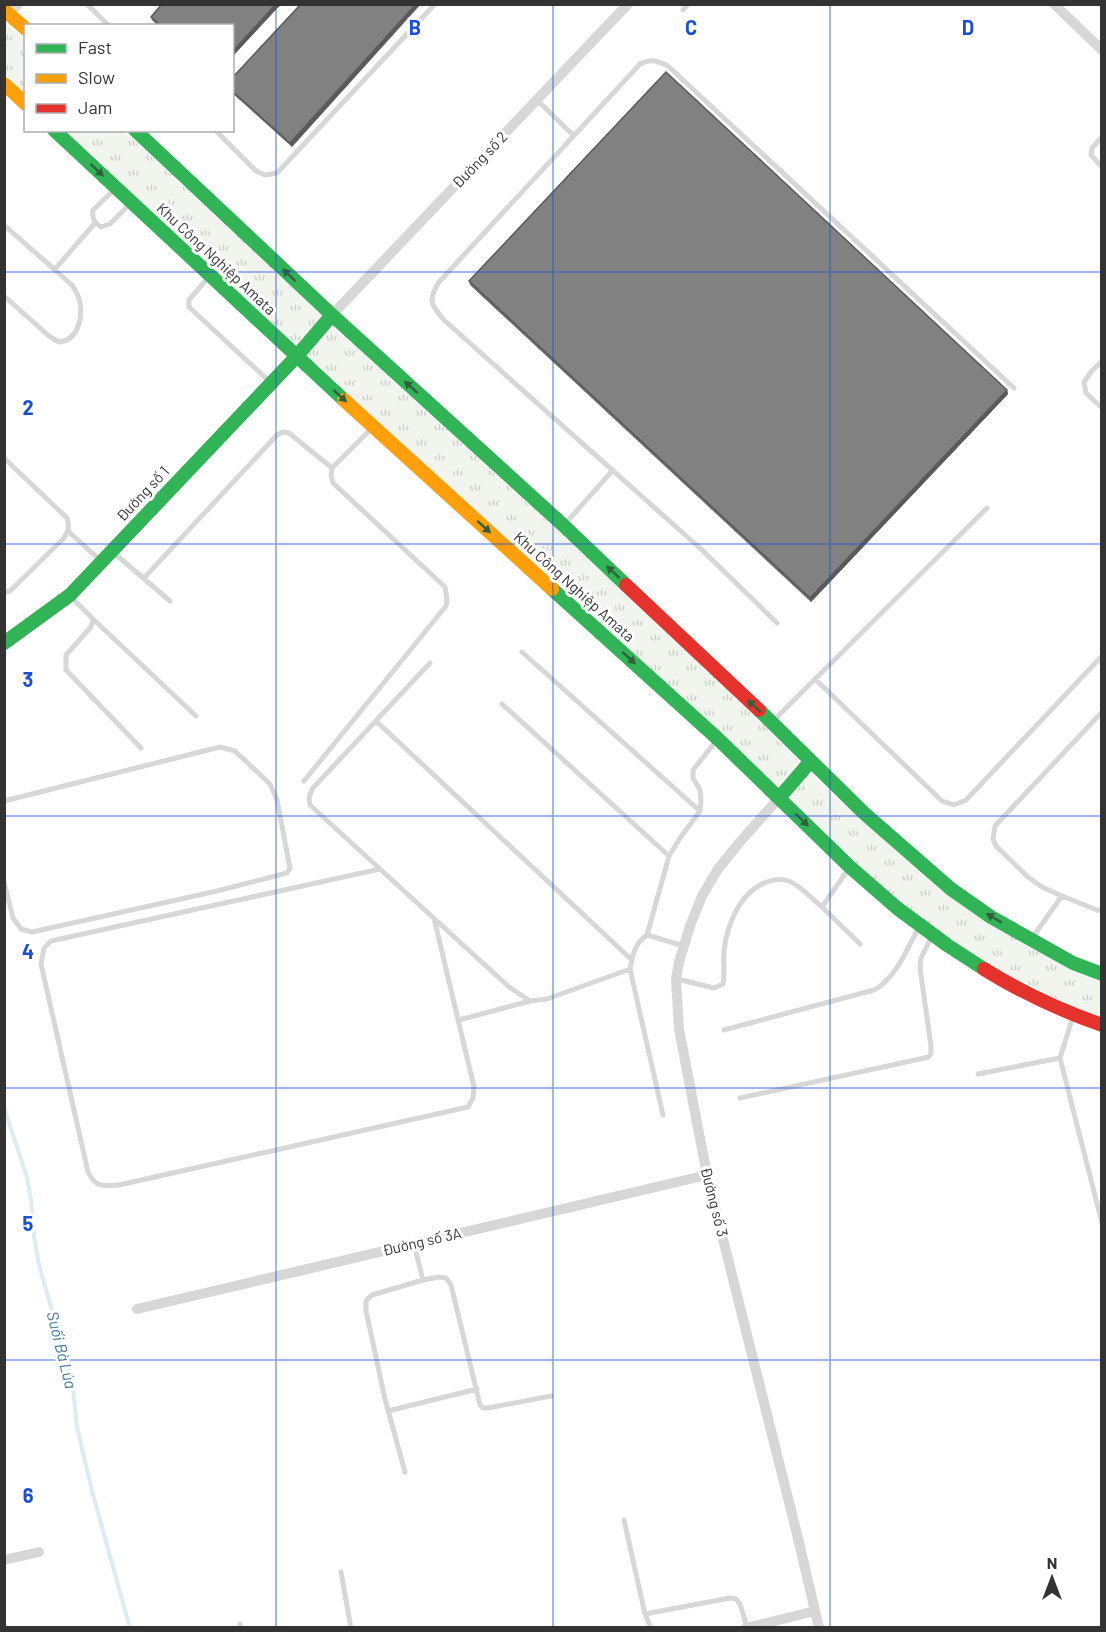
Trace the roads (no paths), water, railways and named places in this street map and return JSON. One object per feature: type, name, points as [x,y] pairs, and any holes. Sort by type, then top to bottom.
[{"type":"street","name":"Đường số 2","points":[[332,315],[628,4]]},
{"type":"street","points":[[1054,4],[1101,50]]},
{"type":"street","points":[[11,10],[24,26]]},
{"type":"street","points":[[4,84],[24,102]]},
{"type":"street","name":"Khu Công Nghiệp Amata","points":[[56,132],[296,357],[718,739],[850,867],[897,908],[932,935],[1000,979],[1074,1015],[1101,1025]]},
{"type":"street","points":[[137,132],[332,315],[563,525],[865,814],[951,889],[991,917],[1072,963],[1101,974]]},
{"type":"street","name":"Đường số 1","points":[[4,644],[70,595],[296,357],[332,315]]},
{"type":"street","points":[[779,798],[810,762]]},
{"type":"street","name":"Đường số 3","points":[[779,798],[718,869],[695,911],[676,979],[679,1029],[707,1175],[819,1628]]},
{"type":"street","name":"Đường số 3A","points":[[137,1309],[707,1175]]},
{"type":"street","points":[[4,1560],[39,1552]]},
{"type":"street","points":[[747,1627],[760,1626],[815,1611]]},
{"type":"lane","points":[[216,132],[256,171],[265,176],[277,173],[435,4]]},
{"type":"lane","points":[[683,10],[688,4]]},
{"type":"lane","points":[[92,6],[107,24]]},
{"type":"lane","points":[[777,623],[702,550],[444,320],[432,306],[431,295],[439,282],[640,64],[653,60],[668,66],[1014,388]]},
{"type":"lane","points":[[537,100],[573,135]]},
{"type":"lane","points":[[1101,137],[1092,148],[1091,155],[1101,168]]},
{"type":"lane","points":[[116,188],[93,210],[92,217],[95,223],[101,227],[110,224],[132,203]]},
{"type":"lane","points":[[55,269],[95,223]]},
{"type":"lane","points":[[4,225],[72,285],[81,305],[78,329],[66,342],[59,342],[49,336],[4,296]]},
{"type":"lane","points":[[210,275],[189,300],[189,307],[271,383]]},
{"type":"lane","points":[[1101,361],[1084,382],[1086,393],[1101,408]]},
{"type":"lane","points":[[304,781],[446,606],[445,587],[333,483],[332,468],[373,426]]},
{"type":"lane","points":[[144,578],[277,435],[283,432],[290,433],[332,468]]},
{"type":"lane","points":[[4,458],[67,518],[69,525],[63,539],[10,591],[4,592]]},
{"type":"lane","points":[[563,525],[613,470]]},
{"type":"lane","points":[[771,722],[987,508]]},
{"type":"lane","points":[[68,531],[101,562]]},
{"type":"lane","points":[[112,550],[170,601]]},
{"type":"lane","points":[[70,595],[196,716]]},
{"type":"lane","points":[[93,619],[91,627],[66,655],[66,670],[141,748]]},
{"type":"lane","points":[[522,652],[700,811]]},
{"type":"lane","points":[[815,679],[942,801],[954,805],[966,800],[1101,656]]},
{"type":"lane","points":[[430,663],[312,789],[309,798],[310,805],[509,987],[530,1001]]},
{"type":"lane","points":[[502,704],[669,856]]},
{"type":"lane","points":[[1101,712],[995,826],[993,839],[996,846],[1028,877],[1042,887],[1101,911]]},
{"type":"lane","points":[[376,721],[632,960]]},
{"type":"lane","points":[[663,1115],[630,969],[634,950],[640,940],[647,935],[669,856],[700,811],[700,790],[693,778],[693,770],[718,739]]},
{"type":"lane","points":[[4,801],[220,747],[235,751],[270,784],[277,800],[290,868],[287,873],[217,891],[32,932],[21,929],[13,918],[4,882]]},
{"type":"lane","points":[[822,907],[850,867]]},
{"type":"lane","points":[[380,869],[51,941],[44,948],[41,964],[88,1172],[93,1181],[100,1186],[119,1185],[468,1107],[473,1098],[474,1087],[434,918]]},
{"type":"lane","points":[[676,979],[714,988],[723,984],[724,950],[733,918],[748,893],[765,882],[787,880],[794,883],[860,944]]},
{"type":"lane","points":[[1030,939],[1062,896]]},
{"type":"lane","points":[[724,1029],[883,986],[920,926]]},
{"type":"lane","points":[[647,935],[684,946]]},
{"type":"lane","points":[[740,1098],[928,1057],[931,1053],[931,1046],[920,968],[921,958],[932,935]]},
{"type":"lane","points":[[459,1020],[530,1001],[547,999],[630,969]]},
{"type":"lane","points":[[1074,1015],[1060,1058],[1101,1223]]},
{"type":"lane","points":[[978,1074],[1060,1058]]},
{"type":"lane","points":[[414,1244],[423,1280]]},
{"type":"lane","points":[[405,1472],[388,1411],[366,1311],[366,1300],[372,1295],[423,1280],[447,1278],[451,1285],[480,1405],[488,1408],[551,1396]]},
{"type":"lane","points":[[388,1411],[477,1389]]},
{"type":"lane","points":[[624,1520],[645,1614],[651,1628]]},
{"type":"lane","points":[[341,1572],[351,1628]]},
{"type":"lane","points":[[645,1614],[730,1598],[736,1599],[740,1604],[747,1627]]},
{"type":"waterway","name":"Suối Bà Lúa","points":[[4,1108],[27,1177],[39,1265],[72,1380],[77,1427],[92,1491],[130,1628]]}]
